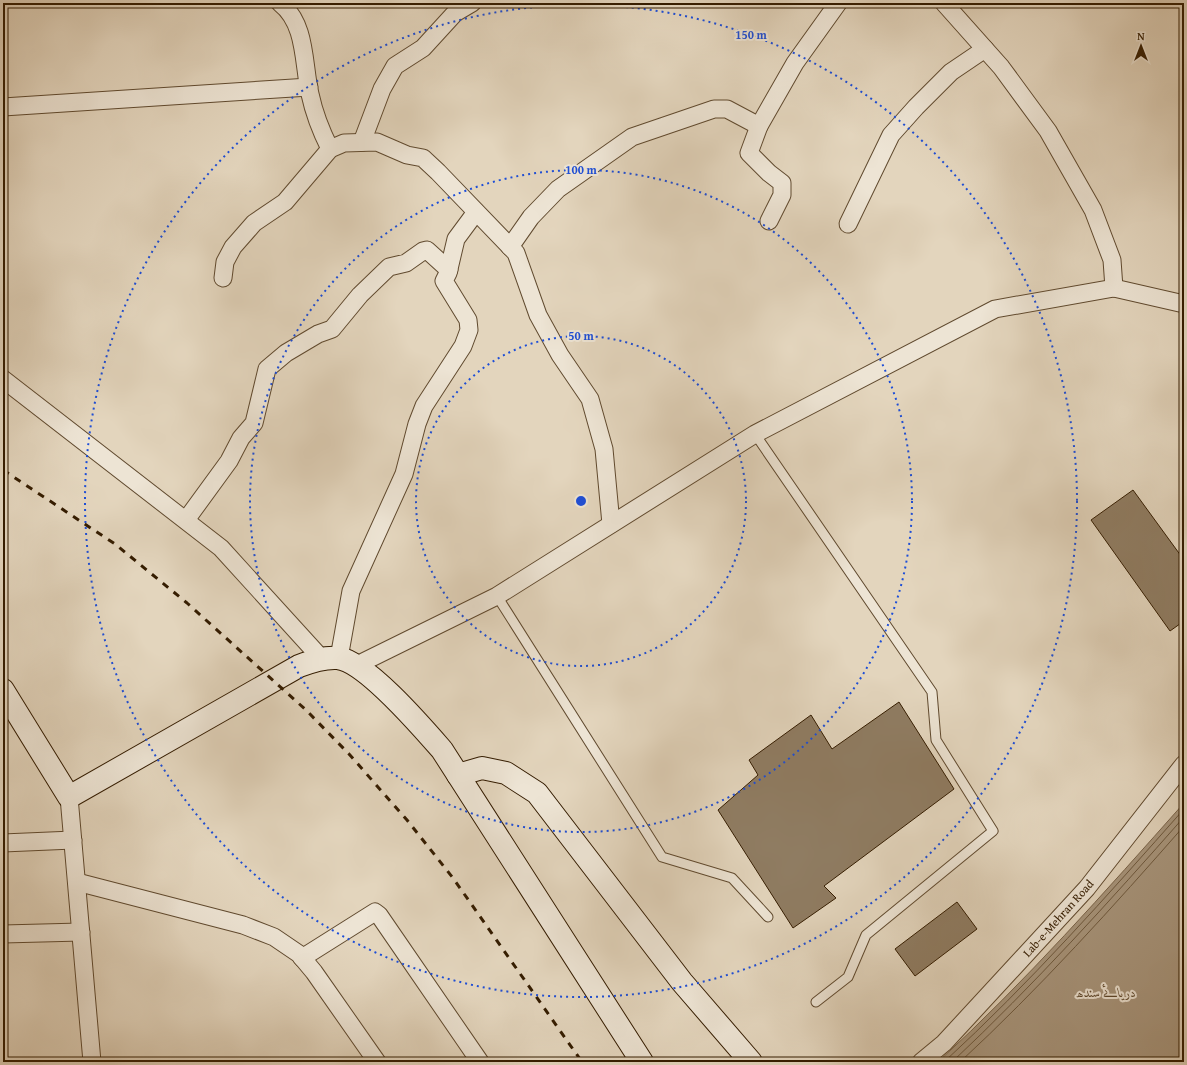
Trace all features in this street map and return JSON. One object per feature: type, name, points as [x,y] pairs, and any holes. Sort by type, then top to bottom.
[{"type":"main road","points":[[3,690],[69,797],[300,666],[339,661],[410,712],[442,750],[642,1062]]},
{"type":"main road","points":[[458,774],[482,768],[506,773],[537,793],[682,982],[751,1062]]},
{"type":"street","points":[[280,3],[286,8],[298,31],[305,54],[309,87],[319,124],[330,149]]},
{"type":"street","points":[[362,142],[382,88],[395,66],[422,48],[455,13],[472,3]]},
{"type":"street","points":[[769,220],[782,195],[782,183],[769,173],[749,153],[759,126],[795,63],[838,3]]},
{"type":"street","points":[[944,3],[1001,66],[1048,131],[1093,210],[1112,260],[1114,288]]},
{"type":"street","points":[[848,224],[891,135],[916,107],[952,72],[985,49]]},
{"type":"street","points":[[3,107],[309,87]]},
{"type":"street","points":[[510,246],[531,217],[558,189],[632,137],[714,109],[727,109],[759,126]]},
{"type":"street","points":[[223,278],[225,262],[233,247],[254,223],[285,202],[330,149],[344,143],[377,142],[408,155],[422,158],[438,172],[516,253],[538,315],[560,355],[590,399],[604,449],[612,524]]},
{"type":"street","points":[[339,661],[351,591],[404,474],[417,424],[424,406],[463,346],[468,330],[468,320],[444,281],[449,270],[456,239],[476,212]]},
{"type":"street","points":[[186,520],[229,461],[241,438],[254,422],[268,369],[278,359],[318,334],[332,329],[360,295],[389,267],[406,263],[422,251],[427,250],[449,270]]},
{"type":"street","points":[[339,661],[497,596],[755,434],[995,308],[1114,288],[1184,304]]},
{"type":"street","points":[[3,379],[221,548],[339,661]]},
{"type":"street","name":"Lab-e-Mehran Road","points":[[922,1062],[944,1043],[1087,888],[1184,764]]},
{"type":"street","points":[[69,797],[92,1062]]},
{"type":"street","points":[[3,843],[73,840]]},
{"type":"street","points":[[77,882],[243,925],[274,937],[299,954],[314,972],[377,1062]]},
{"type":"street","points":[[302,958],[375,912],[379,915],[480,1062]]},
{"type":"street","points":[[3,934],[81,932]]},
{"type":"lane","points":[[755,434],[932,692],[936,740],[993,831],[866,935],[848,976],[816,1002]]},
{"type":"lane","points":[[497,596],[662,857],[732,878],[768,917]]},
{"type":"water","name":"دریائے سندھ","points":[[1184,803],[1184,1062],[938,1062],[1034,968],[1095,903]]},
{"type":"building","points":[[1133,490],[1184,560],[1184,621],[1170,631],[1091,520]]},
{"type":"building","points":[[899,702],[954,789],[824,886],[836,898],[793,928],[718,810],[758,775],[749,760],[811,715],[832,749]]},
{"type":"building","points":[[957,902],[977,929],[915,976],[895,949]]},
{"type":"railway","points":[[3,470],[115,544],[187,603],[306,710],[349,754],[407,820],[453,878],[582,1062]]}]
